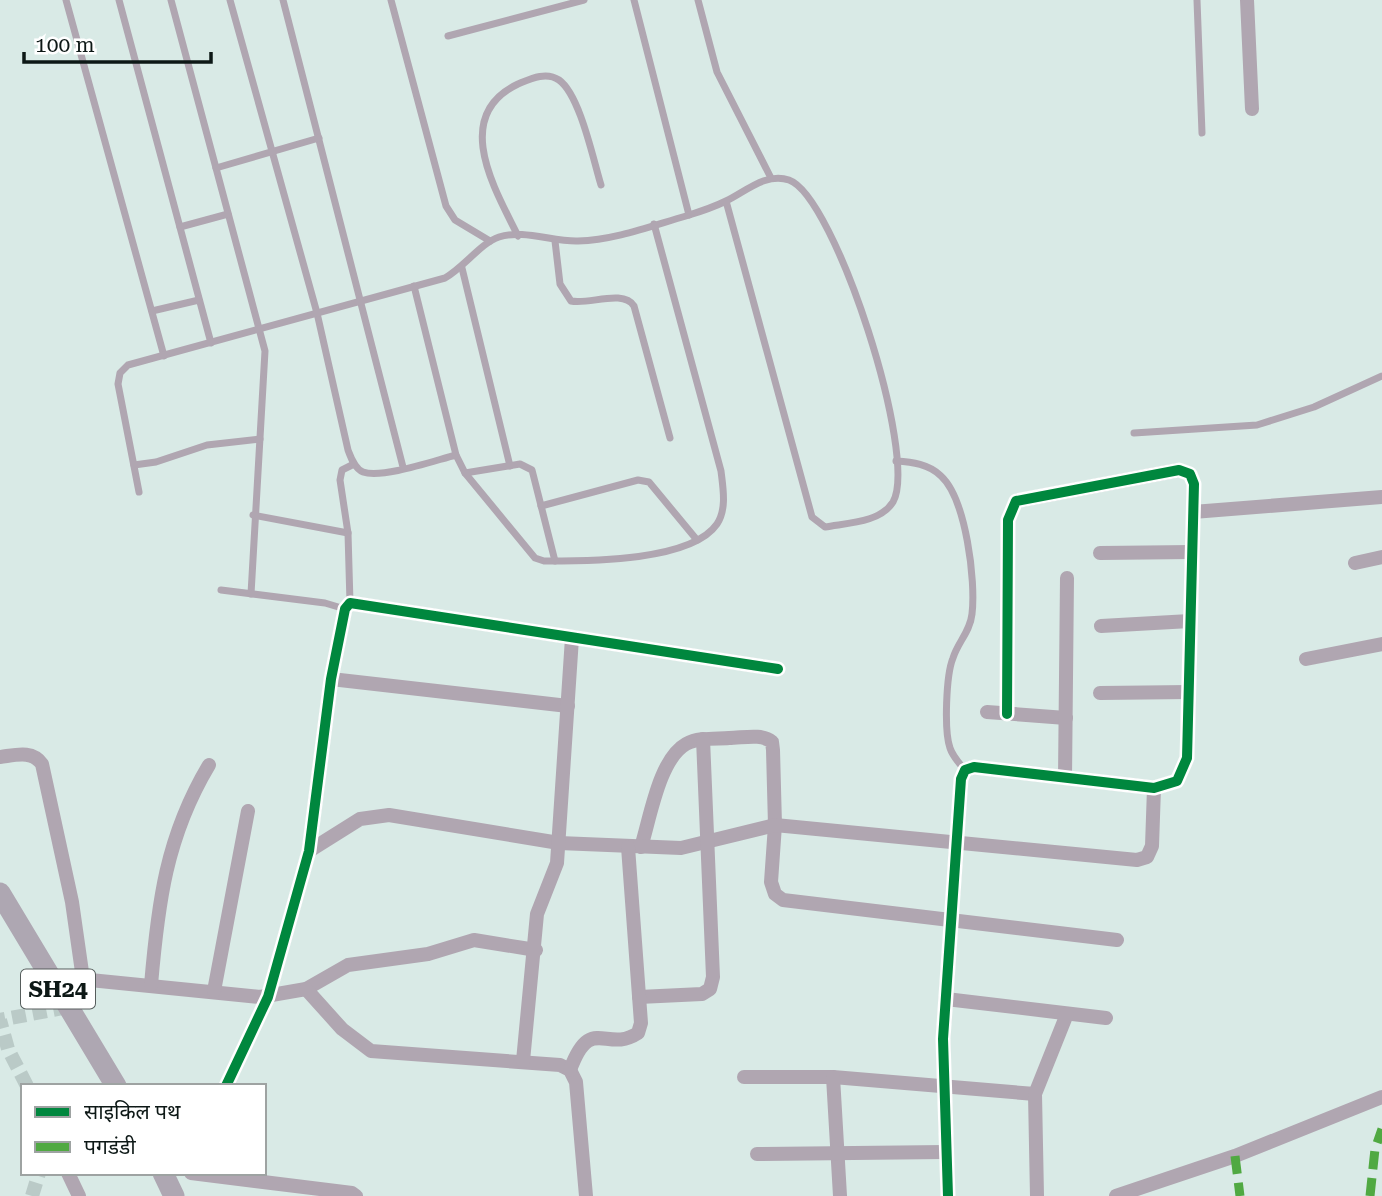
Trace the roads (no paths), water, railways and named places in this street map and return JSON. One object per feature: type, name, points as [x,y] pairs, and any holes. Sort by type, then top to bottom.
[{"type":"main road","name":"SH24","points":[[0,893],[115,1084]]},
{"type":"main road","points":[[164,1175],[174,1196]]},
{"type":"street","points":[[1247,0],[1252,109]]},
{"type":"street","points":[[948,1196],[943,1088],[946,999],[961,779],[965,770],[974,767],[1154,788],[1177,781],[1183,773],[1187,758],[1194,484],[1190,474],[1179,470],[1016,501],[1008,520],[1007,713]]},
{"type":"street","points":[[1193,512],[1382,497]]},
{"type":"street","points":[[1100,553],[1192,552]]},
{"type":"street","points":[[1356,563],[1382,558]]},
{"type":"street","points":[[1065,778],[1067,578]]},
{"type":"street","points":[[227,1084],[233,1065],[268,996],[309,851],[331,679],[347,606],[778,669]]},
{"type":"street","points":[[1101,626],[1190,621]]},
{"type":"street","points":[[523,1061],[536,950],[537,914],[558,863],[572,638]]},
{"type":"street","points":[[1306,659],[1382,644]]},
{"type":"street","points":[[331,679],[568,706]]},
{"type":"street","points":[[1100,693],[1189,692]]},
{"type":"street","points":[[987,712],[1066,718]]},
{"type":"street","points":[[569,1070],[584,1042],[632,1037],[638,1033],[641,1023],[634,847],[665,769],[676,751],[688,743],[703,739],[761,737],[772,742],[775,825],[771,882],[775,894],[783,900],[1117,940]]},
{"type":"street","points":[[639,997],[702,994],[710,989],[713,977],[703,739]]},
{"type":"street","points":[[0,757],[30,754],[37,757],[42,764],[72,902],[83,979]]},
{"type":"street","points":[[151,985],[162,883],[173,840],[189,799],[209,765]]},
{"type":"street","points":[[309,851],[360,818],[373,815],[411,818],[559,843],[681,848],[708,844],[775,825],[1137,860],[1147,857],[1152,846],[1154,788]]},
{"type":"street","points":[[214,991],[248,811]]},
{"type":"street","points":[[50,975],[268,996],[306,989],[348,965],[428,954],[474,940],[536,950]]},
{"type":"street","points":[[306,989],[342,1029],[371,1051],[523,1061],[560,1065],[569,1070],[576,1082],[586,1196]]},
{"type":"street","points":[[946,999],[1106,1018]]},
{"type":"street","points":[[1038,1196],[1035,1094],[1067,1014]]},
{"type":"street","points":[[744,1077],[832,1077],[1035,1094]]},
{"type":"street","points":[[832,1077],[839,1196]]},
{"type":"street","points":[[1116,1196],[1235,1156],[1382,1097]]},
{"type":"street","points":[[757,1154],[946,1152]]},
{"type":"street","points":[[69,1175],[79,1196]]},
{"type":"street","points":[[216,1175],[356,1196]]},
{"type":"lane","points":[[66,0],[164,356]]},
{"type":"lane","points":[[119,0],[211,343]]},
{"type":"lane","points":[[171,0],[260,330],[265,377],[253,515],[251,594]]},
{"type":"lane","points":[[230,0],[317,313],[348,450],[354,464],[362,472],[376,474],[456,455]]},
{"type":"lane","points":[[283,0],[403,467]]},
{"type":"lane","points":[[391,0],[446,206],[455,220],[490,241]]},
{"type":"lane","points":[[448,36],[579,0]]},
{"type":"lane","points":[[634,0],[689,215]]},
{"type":"lane","points":[[698,0],[718,72],[771,178]]},
{"type":"lane","points":[[1197,0],[1202,133]]},
{"type":"lane","points":[[518,236],[492,184],[481,143],[484,124],[492,106],[512,87],[532,78],[547,76],[558,80],[575,104],[601,185]]},
{"type":"lane","points":[[216,167],[318,138]]},
{"type":"lane","points":[[139,492],[118,383],[120,373],[128,365],[445,278],[462,268],[490,241],[502,236],[555,241],[611,237],[689,215],[726,201],[771,178],[786,178],[801,186],[813,203],[848,276],[884,380],[896,461],[894,501],[883,512],[870,518],[825,527],[812,517],[726,201]]},
{"type":"lane","points":[[180,227],[229,214]]},
{"type":"lane","points":[[414,286],[456,455],[465,473],[535,558],[555,561],[637,557],[681,547],[697,540],[718,523],[724,493],[721,471],[654,224]]},
{"type":"lane","points":[[555,241],[560,284],[571,301],[582,303],[623,298],[630,300],[634,306],[670,438]]},
{"type":"lane","points":[[462,268],[510,466]]},
{"type":"lane","points":[[152,311],[199,300]]},
{"type":"lane","points":[[1134,433],[1230,429],[1268,423],[1382,376]]},
{"type":"lane","points":[[134,465],[156,462],[207,445],[260,439]]},
{"type":"lane","points":[[896,461],[914,462],[940,474],[949,485],[966,535],[973,592],[972,613],[969,628],[950,667],[947,735],[953,757],[965,770]]},
{"type":"lane","points":[[221,590],[347,606],[348,533],[340,480],[342,470],[354,464]]},
{"type":"lane","points":[[465,473],[526,465],[532,470],[555,561]]},
{"type":"lane","points":[[541,506],[638,480],[649,482],[697,540]]},
{"type":"lane","points":[[253,515],[348,533]]},
{"type":"tunnel","points":[[26,1084],[8,1049],[0,1020],[68,1007]]},
{"type":"tunnel","points":[[32,1196],[38,1175]]}]
